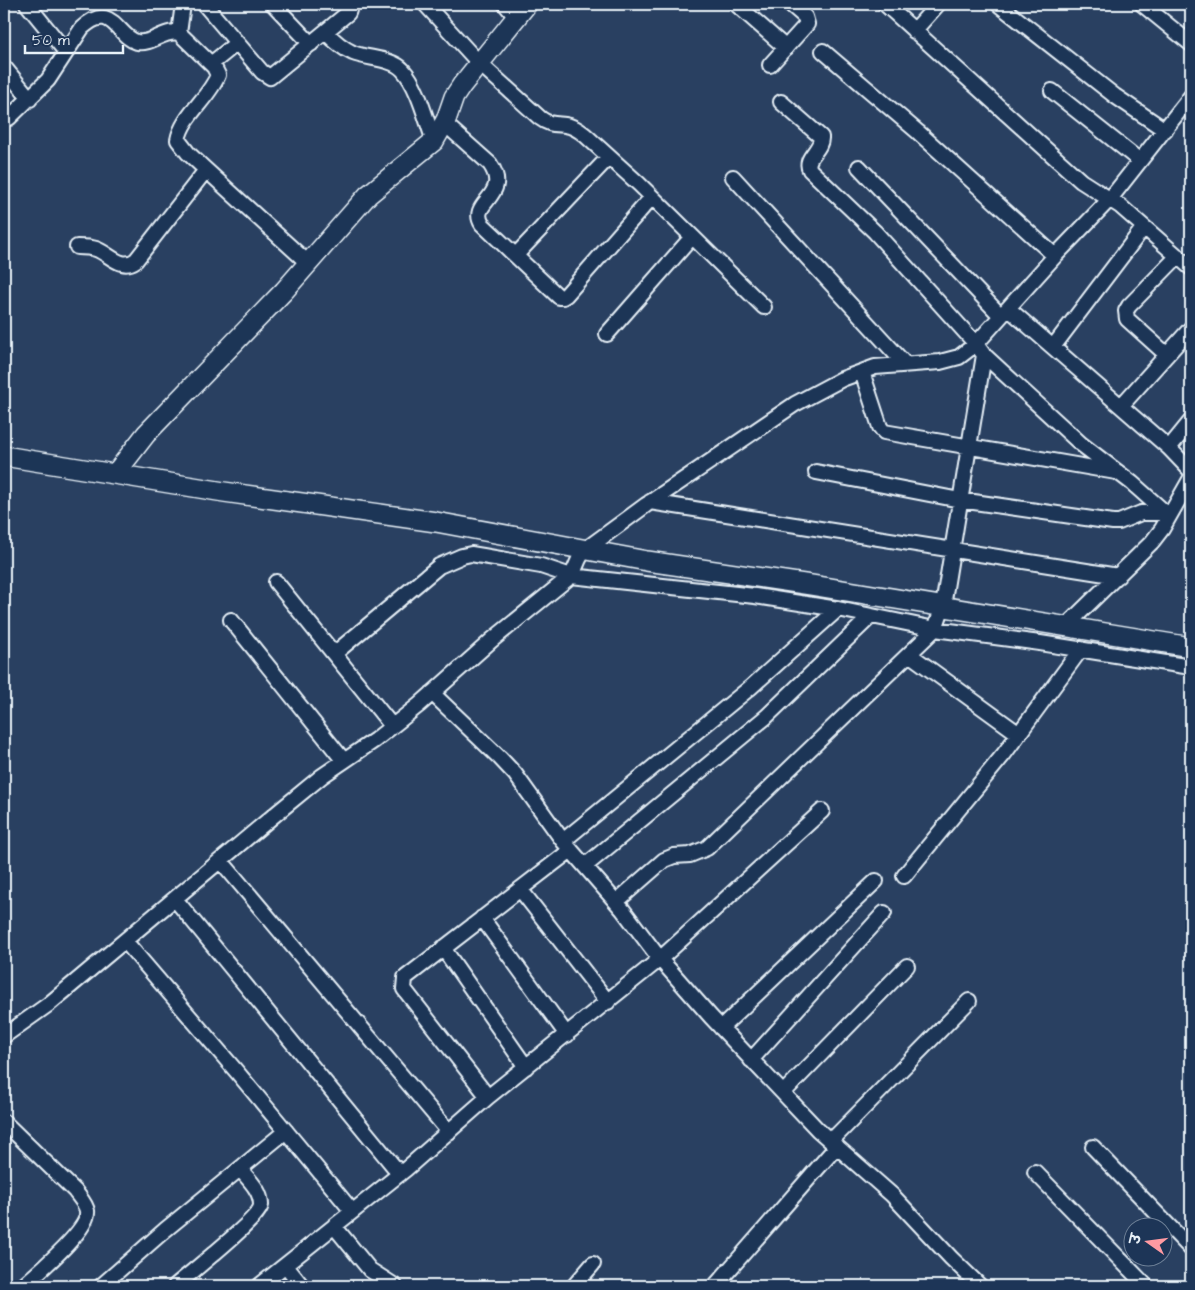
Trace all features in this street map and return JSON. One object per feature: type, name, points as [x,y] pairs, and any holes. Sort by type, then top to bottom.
[{"type":"street","points":[[27,4],[66,52]]},
{"type":"street","points":[[179,33],[182,4]]},
{"type":"street","points":[[204,4],[262,72],[270,77],[348,14],[349,10],[346,4]]},
{"type":"street","points":[[273,4],[311,44]]},
{"type":"street","points":[[425,4],[479,63],[540,118],[548,124],[565,125],[575,128],[609,157],[764,307]]},
{"type":"street","points":[[736,4],[786,48]]},
{"type":"street","points":[[770,65],[807,24],[805,17],[790,4]]},
{"type":"street","points":[[885,4],[1091,189],[1110,199],[1191,268]]},
{"type":"street","points":[[914,30],[938,4]]},
{"type":"street","points":[[998,4],[1115,96],[1165,130]]},
{"type":"street","points":[[1142,4],[1191,44]]},
{"type":"street","points":[[115,474],[146,434],[308,263],[368,195],[434,141],[444,123],[454,97],[516,8]]},
{"type":"street","points":[[9,118],[48,80],[82,28],[89,21],[106,17],[114,21],[132,39],[138,42],[145,42],[174,32],[179,33],[211,64],[218,75],[185,124],[178,140],[188,153],[308,263]]},
{"type":"street","points":[[326,32],[340,46],[353,53],[398,65],[404,70],[418,96],[434,141]]},
{"type":"street","points":[[211,64],[237,43]]},
{"type":"street","points":[[823,51],[918,132],[1055,256]]},
{"type":"street","points":[[4,67],[30,99]]},
{"type":"street","points":[[1052,91],[1140,161]]},
{"type":"street","points":[[616,902],[664,860],[674,856],[690,855],[708,848],[909,654],[939,618],[969,447],[980,349],[1005,312],[1110,199],[1191,96]]},
{"type":"street","points":[[781,102],[821,137],[820,146],[808,160],[810,170],[875,232],[980,349],[1074,438],[1118,472],[1167,514]]},
{"type":"street","points":[[444,123],[490,164],[495,172],[496,187],[479,211],[479,218],[482,224],[554,294],[562,298],[652,197]]},
{"type":"street","points":[[516,255],[609,157]]},
{"type":"street","points":[[859,167],[1005,312],[1053,347],[1169,448],[1191,471]]},
{"type":"street","points":[[76,247],[97,250],[123,264],[131,264],[142,253],[206,170]]},
{"type":"street","points":[[734,177],[905,364]]},
{"type":"street","points":[[1053,347],[1144,227]]},
{"type":"street","points":[[607,334],[692,237]]},
{"type":"street","points":[[1167,355],[1127,319],[1126,311],[1178,256]]},
{"type":"street","points":[[1120,406],[1191,328]]},
{"type":"street","points":[[4,1036],[49,1004],[322,776],[392,726],[432,693],[578,562],[650,502],[795,404],[842,379],[875,367],[940,362],[980,349]]},
{"type":"street","points":[[862,372],[880,427],[884,432],[1118,472]]},
{"type":"street","points":[[1169,448],[1191,422]]},
{"type":"street","points":[[4,456],[224,492],[436,522],[578,562],[754,596],[838,609],[870,617],[939,618],[1065,627],[1191,647]]},
{"type":"street","points":[[816,472],[960,500],[1113,522],[1119,522],[1141,513],[1167,514]]},
{"type":"street","points":[[1065,627],[1152,542],[1167,514],[1191,478]]},
{"type":"street","points":[[650,502],[1118,576]]},
{"type":"street","points":[[334,654],[439,566],[471,554],[541,566],[578,562],[647,561],[812,585],[939,618],[1080,649],[1191,666]]},
{"type":"street","points":[[276,582],[392,726]]},
{"type":"street","points":[[488,1097],[404,989],[405,978],[520,889],[567,845],[752,687],[838,609]]},
{"type":"street","points":[[585,866],[766,717],[870,617]]},
{"type":"street","points":[[231,620],[344,761]]},
{"type":"street","points":[[904,876],[963,805],[1080,649]]},
{"type":"street","points":[[909,654],[1018,734]]},
{"type":"street","points":[[432,693],[515,774],[567,845],[616,902],[660,960],[721,1028],[834,1143],[892,1195],[980,1286]]},
{"type":"street","points":[[259,1286],[400,1174],[488,1097],[660,960],[822,811]]},
{"type":"street","points":[[221,860],[449,1132]]},
{"type":"street","points":[[721,1028],[876,881]]},
{"type":"street","points":[[520,889],[608,1002]]},
{"type":"street","points":[[175,899],[400,1174]]},
{"type":"street","points":[[751,1060],[884,913]]},
{"type":"street","points":[[482,918],[567,1035]]},
{"type":"street","points":[[126,941],[352,1211]]},
{"type":"street","points":[[443,948],[526,1067]]},
{"type":"street","points":[[783,1093],[907,966]]},
{"type":"street","points":[[715,1286],[834,1143],[969,1001]]},
{"type":"street","points":[[4,1122],[75,1191],[87,1211],[86,1222],[77,1234],[23,1286]]},
{"type":"street","points":[[101,1286],[286,1131]]},
{"type":"street","points":[[1093,1147],[1191,1249]]},
{"type":"street","points":[[175,1286],[259,1211],[260,1205],[257,1190],[240,1168]]},
{"type":"street","points":[[1035,1172],[1146,1286]]},
{"type":"street","points":[[334,1226],[370,1270],[394,1286]]},
{"type":"street","points":[[574,1286],[593,1264]]},
{"type":"street","points":[[286,1266],[302,1286]]}]
